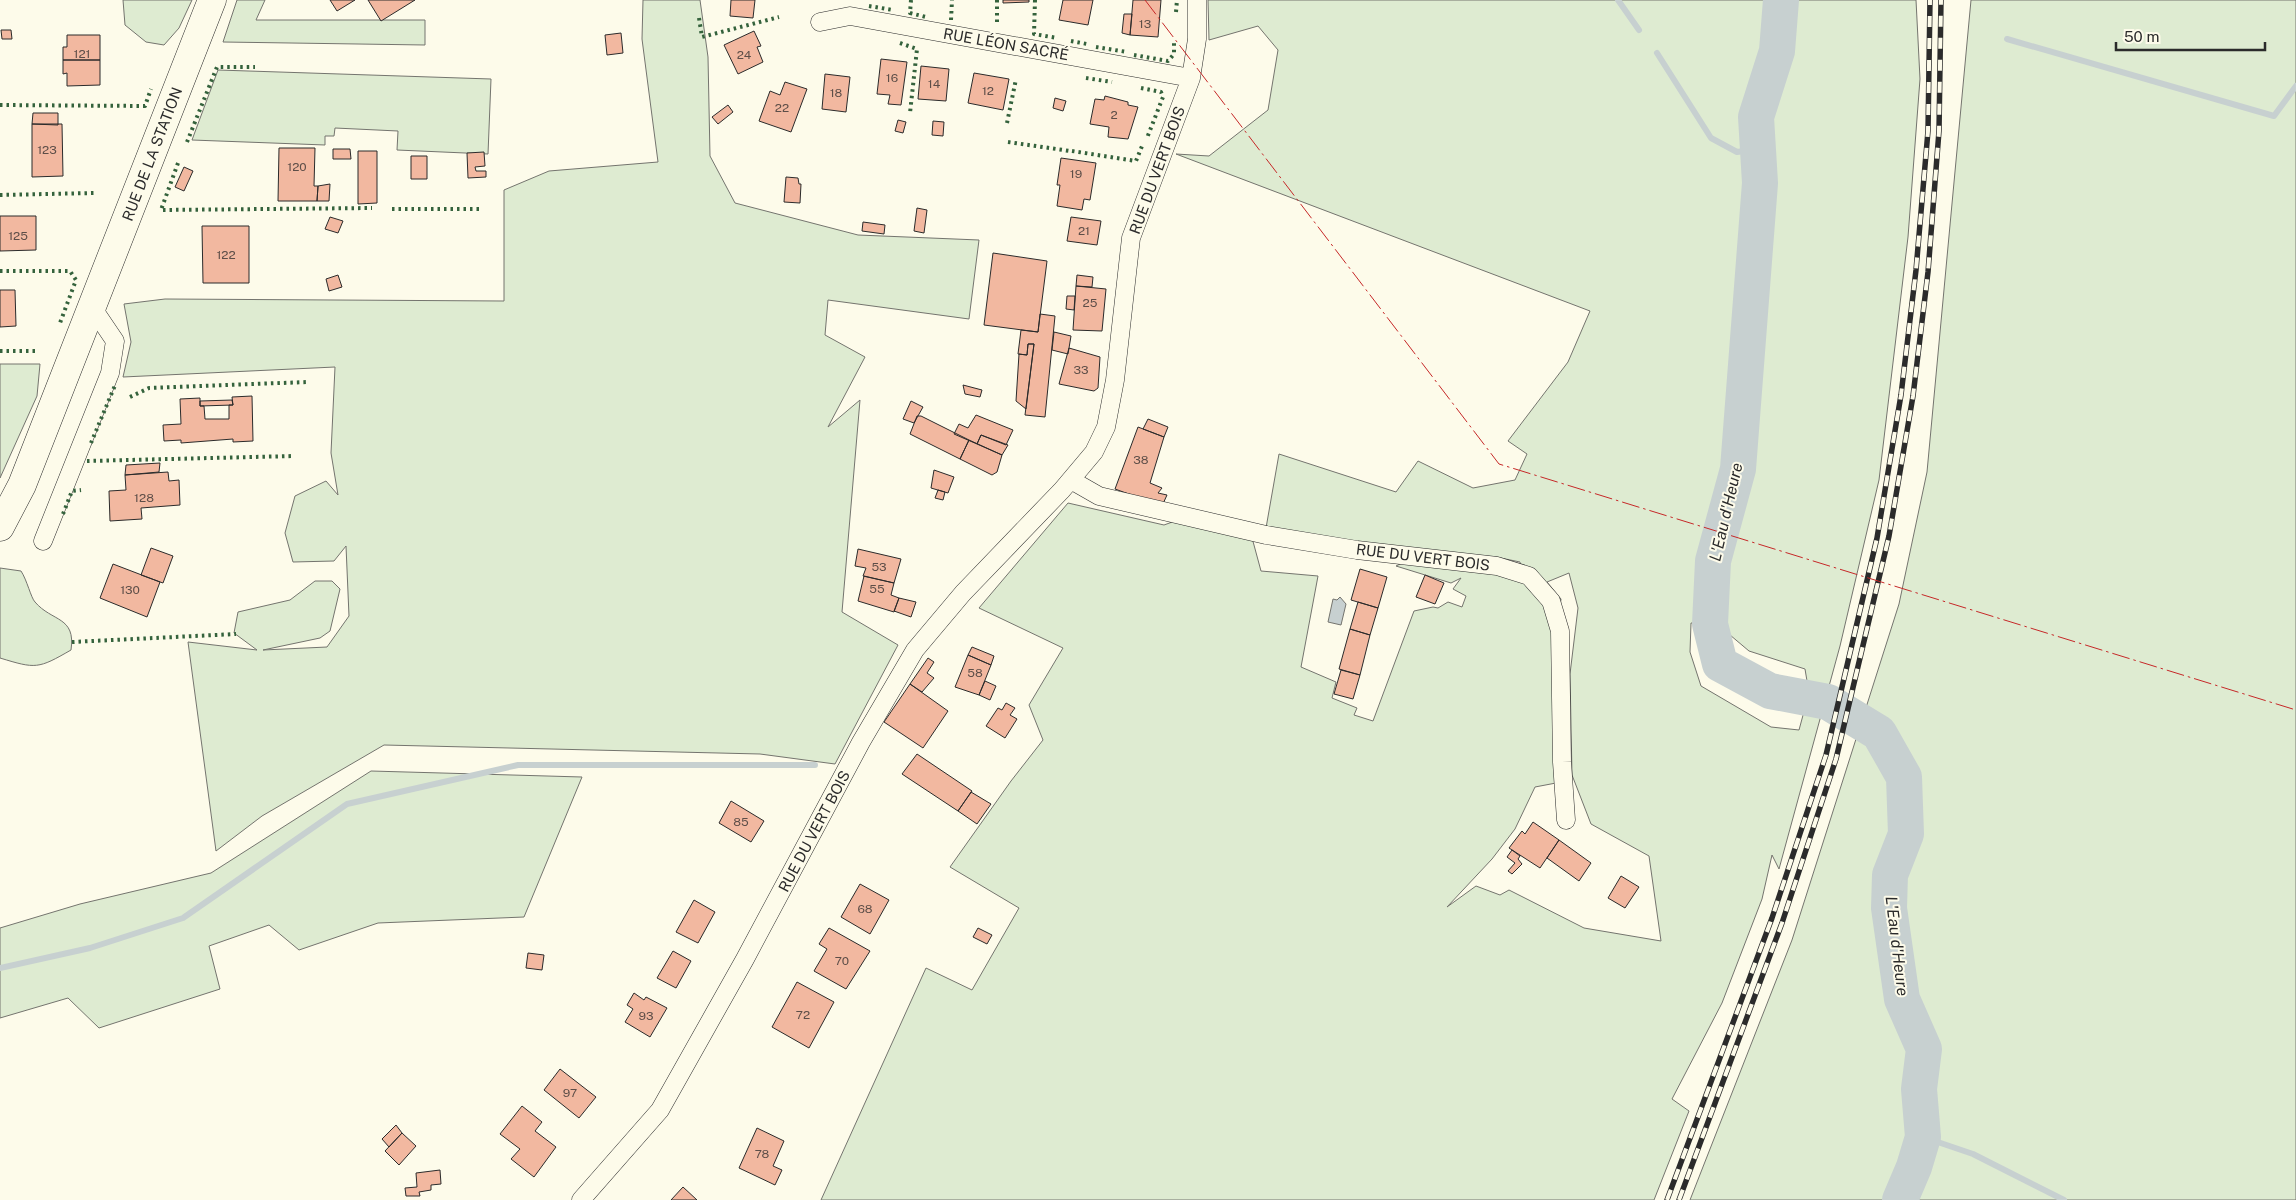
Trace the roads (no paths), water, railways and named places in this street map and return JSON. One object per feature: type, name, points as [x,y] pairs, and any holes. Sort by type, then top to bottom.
[{"type":"main road","name":"RUE DE LA STATION","points":[[0,527],[22,485],[212,0]]},
{"type":"street","name":"RUE DU VERT BOIS","points":[[581,1200],[665,1103],[745,959],[861,742],[915,650],[963,593],[1071,480],[1094,452],[1106,427],[1116,380],[1131,238],[1191,78],[1197,39],[1197,0]]},
{"type":"street","name":"RUE LÉON SACRÉ","points":[[820,22],[850,16],[1191,78]]},
{"type":"street","points":[[43,541],[110,373],[115,341],[92,307]]},
{"type":"street","name":"RUE DU VERT BOIS","points":[[1071,480],[1099,496],[1266,535],[1357,550],[1497,566],[1529,576],[1551,601],[1560,631],[1562,762],[1566,820]]},
{"type":"waterway","points":[[1618,0],[1639,30]]},
{"type":"waterway","name":"L'Eau d'Heure","points":[[1781,0],[1777,51],[1756,117],[1760,183],[1738,469],[1713,561],[1710,624],[1720,664],[1770,691],[1828,702],[1879,733],[1904,777],[1906,834],[1890,875],[1889,908],[1902,999],[1924,1049],[1919,1089],[1923,1137],[1914,1167],[1900,1200]]},
{"type":"waterway","points":[[2007,39],[2274,116],[2296,86]]},
{"type":"waterway","points":[[1657,53],[1711,138],[1737,152],[1758,149]]},
{"type":"waterway","points":[[0,968],[90,948],[183,918],[347,804],[518,765],[815,765]]},
{"type":"waterway","points":[[1923,1137],[1973,1154],[2064,1200]]},
{"type":"railway","points":[[1667,1200],[1772,918],[1826,755],[1877,538],[1901,395],[1916,270],[1928,131],[1930,0]]},
{"type":"railway","points":[[1679,1200],[1782,923],[1836,759],[1889,536],[1913,396],[1928,272],[1939,131],[1941,0]]}]
